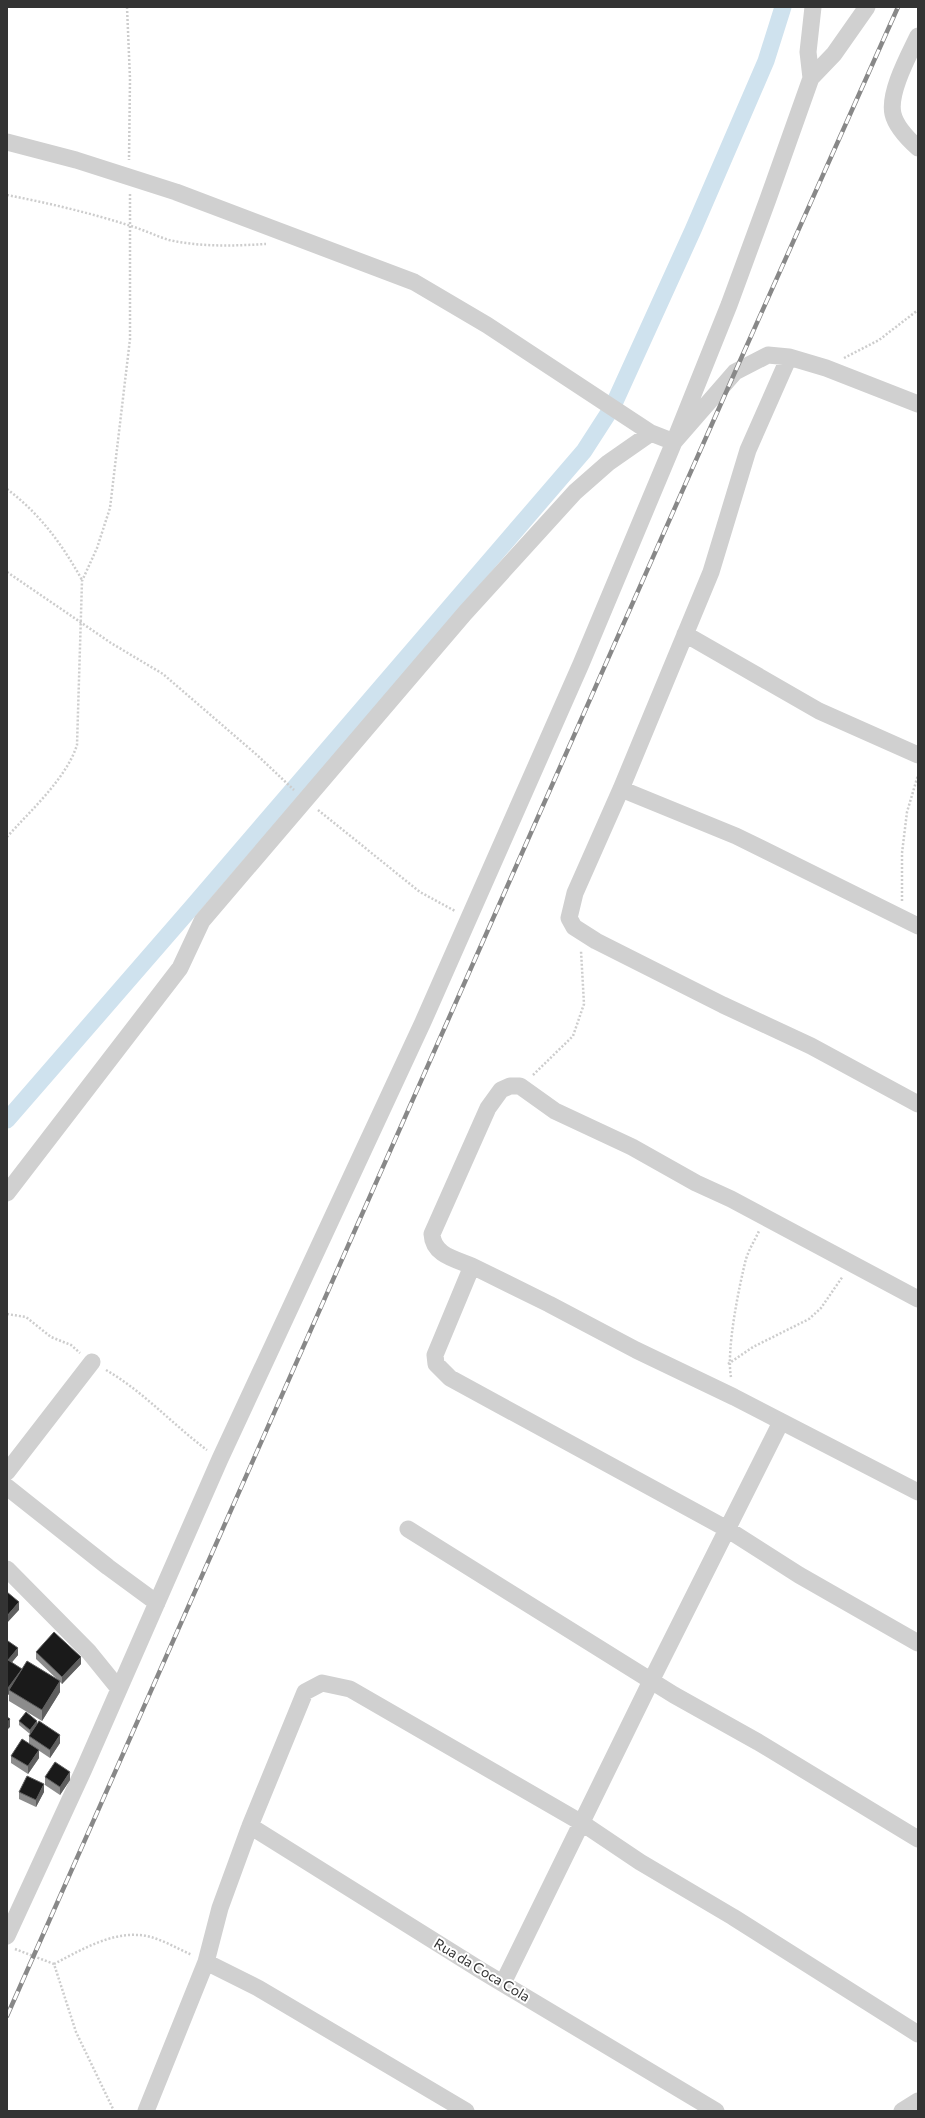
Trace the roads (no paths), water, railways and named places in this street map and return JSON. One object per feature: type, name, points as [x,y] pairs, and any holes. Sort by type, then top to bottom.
[{"type":"street","points":[[811,78],[808,52],[813,7]]},
{"type":"street","points":[[10,1942],[220,1459],[309,1271],[469,919],[581,664],[674,442],[737,284],[811,78],[834,54],[868,7]]},
{"type":"street","points":[[918,36],[896,89],[892,106],[896,121],[918,148]]},
{"type":"street","points":[[7,142],[76,160],[230,211],[414,282],[487,325],[595,398],[651,433],[674,442]]},
{"type":"street","points":[[674,442],[735,372],[768,355],[789,357],[826,368],[918,404]]},
{"type":"street","points":[[789,357],[748,450],[711,572],[570,909],[569,918],[579,930],[723,1005],[811,1046],[918,1104]]},
{"type":"street","points":[[7,1193],[180,968],[202,921],[465,612],[575,492],[608,463],[651,433]]},
{"type":"street","points":[[685,634],[820,711],[918,755]]},
{"type":"street","points":[[621,789],[736,836],[911,922]]},
{"type":"street","points":[[918,1299],[632,1147],[555,1111],[520,1086],[510,1086],[501,1090],[488,1108],[432,1234],[433,1242],[441,1253],[472,1266],[549,1304],[636,1350],[734,1397],[918,1492]]},
{"type":"street","points":[[472,1266],[435,1355],[436,1364],[450,1378],[727,1529],[799,1575],[918,1643]]},
{"type":"street","points":[[7,1472],[92,1362]]},
{"type":"street","points":[[503,1983],[651,1681],[781,1422]]},
{"type":"street","points":[[7,1487],[108,1567],[157,1603]]},
{"type":"street","points":[[408,1529],[651,1681],[819,1778],[918,1839]]},
{"type":"street","points":[[7,1569],[89,1652],[119,1689]]},
{"type":"street","points":[[146,2111],[206,1962],[220,1908],[250,1826],[305,1692],[322,1683],[350,1689],[582,1823],[640,1862],[733,1918],[918,2034]]},
{"type":"street","name":"Rua da Coca Cola","points":[[250,1826],[503,1983],[716,2111]]},
{"type":"street","points":[[206,1962],[258,1988],[466,2111]]},
{"type":"street","points":[[902,2111],[918,2101]]},
{"type":"waterway","points":[[7,1120],[584,451],[613,406],[693,230],[766,61],[783,7]]},
{"type":"railway","points":[[7,2016],[898,7]]}]
